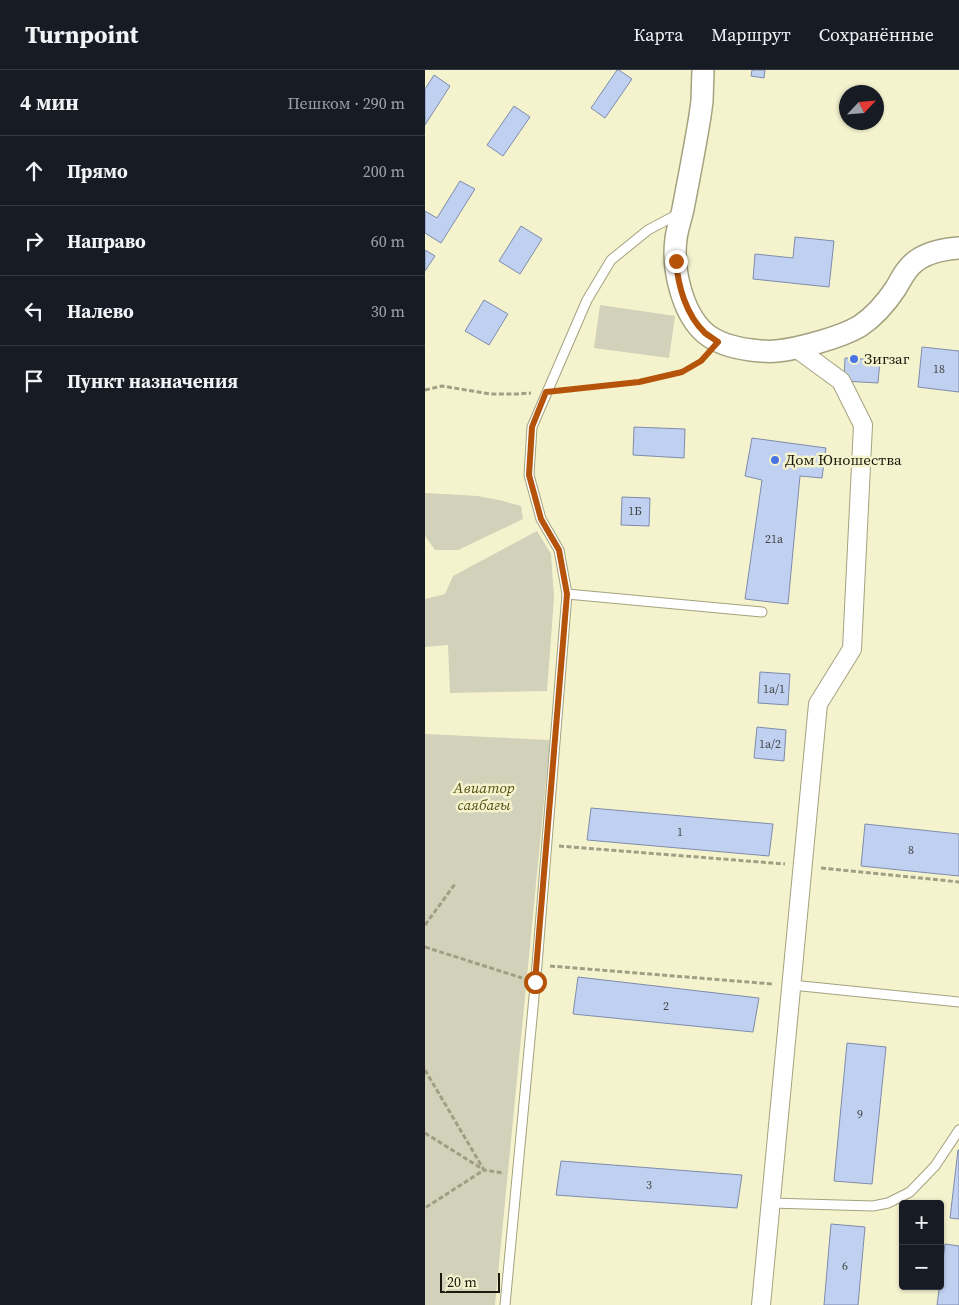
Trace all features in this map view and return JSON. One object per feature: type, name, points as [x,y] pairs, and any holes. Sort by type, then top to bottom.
[{"type":"street","points":[[703,70],[700,116],[683,212],[676,238],[676,261],[677,278],[684,297],[693,318],[705,333],[718,342],[736,348],[756,351],[796,348],[830,338],[858,327],[875,314],[915,261],[945,249],[959,248]]},
{"type":"street","points":[[761,1305],[818,704],[853,649],[863,425],[841,381],[796,348]]},
{"type":"lane","points":[[505,1305],[537,965],[567,594],[559,550],[541,519],[529,475],[532,427],[587,300],[611,260],[648,230],[683,212]]},
{"type":"lane","points":[[567,594],[762,612]]},
{"type":"lane","points":[[792,986],[959,1002]]},
{"type":"lane","points":[[771,1203],[873,1206],[888,1203],[911,1192],[935,1166],[959,1130]]},
{"type":"path","points":[[425,390],[442,386],[491,394],[517,394],[639,382],[682,372],[701,361],[718,342]]},
{"type":"path","points":[[546,845],[803,866],[959,882]]},
{"type":"path","points":[[425,925],[455,884]]},
{"type":"path","points":[[425,947],[535,982]]},
{"type":"path","points":[[537,965],[792,986]]},
{"type":"path","points":[[425,1070],[483,1170]]},
{"type":"path","points":[[425,1133],[483,1170],[517,1176]]},
{"type":"path","points":[[425,1208],[483,1170]]},
{"type":"green space","points":[[600,305],[675,316],[669,358],[594,348]]},
{"type":"green space","points":[[425,493],[478,496],[503,501],[521,506],[523,519],[458,550],[435,550],[425,536]]},
{"type":"green space","points":[[537,531],[551,554],[554,598],[547,691],[450,693],[448,645],[425,647],[425,599],[445,594],[453,576]]},
{"type":"green space","name":"Авиатор саябағы","points":[[425,734],[550,740],[495,1305],[425,1305]]},
{"type":"building","points":[[617,70],[632,79],[605,118],[591,108]]},
{"type":"building","points":[[752,70],[765,70],[764,78],[751,76]]},
{"type":"building","points":[[434,75],[450,86],[425,125],[425,89]]},
{"type":"building","points":[[514,106],[530,117],[503,156],[487,145]]},
{"type":"building","points":[[460,181],[475,189],[441,243],[425,233],[425,211],[437,218]]},
{"type":"building","points":[[521,226],[542,239],[520,274],[499,261]]},
{"type":"building","points":[[795,237],[834,241],[829,287],[753,279],[755,254],[793,258]]},
{"type":"building","points":[[425,250],[435,256],[425,271]]},
{"type":"building","points":[[484,300],[508,314],[489,345],[465,331]]},
{"type":"building","points":[[922,347],[959,351],[959,392],[918,387]]},
{"type":"building","points":[[845,358],[880,360],[878,383],[844,381]]},
{"type":"building","points":[[634,427],[685,429],[684,458],[633,455]]},
{"type":"building","points":[[752,438],[826,448],[822,478],[800,476],[788,604],[745,599],[762,480],[745,476]]},
{"type":"building","points":[[622,497],[650,498],[649,526],[621,525]]},
{"type":"building","points":[[760,672],[790,674],[788,705],[758,703]]},
{"type":"building","points":[[757,727],[786,730],[784,761],[754,758]]},
{"type":"building","points":[[591,808],[773,824],[769,856],[587,840]]},
{"type":"building","points":[[865,824],[959,834],[959,876],[861,866]]},
{"type":"building","points":[[578,977],[759,998],[753,1032],[573,1014]]},
{"type":"building","points":[[847,1043],[886,1047],[872,1184],[834,1181]]},
{"type":"building","points":[[959,1150],[959,1219],[950,1218]]},
{"type":"building","points":[[561,1161],[742,1175],[737,1208],[556,1195]]},
{"type":"building","points":[[831,1224],[865,1227],[858,1305],[824,1305]]},
{"type":"building","points":[[945,1244],[959,1246],[959,1305],[937,1305],[939,1290],[944,1290]]},
{"type":"place","name":"Зигзаг","points":[[854,359]]},
{"type":"place","name":"Дом Юношества","points":[[775,460]]},
{"type":"route","points":[[535,982],[567,594],[559,550],[541,519],[529,475],[532,427],[546,392],[639,382],[682,372],[701,361],[718,342],[705,333],[693,318],[677,278],[676,261]]}]
